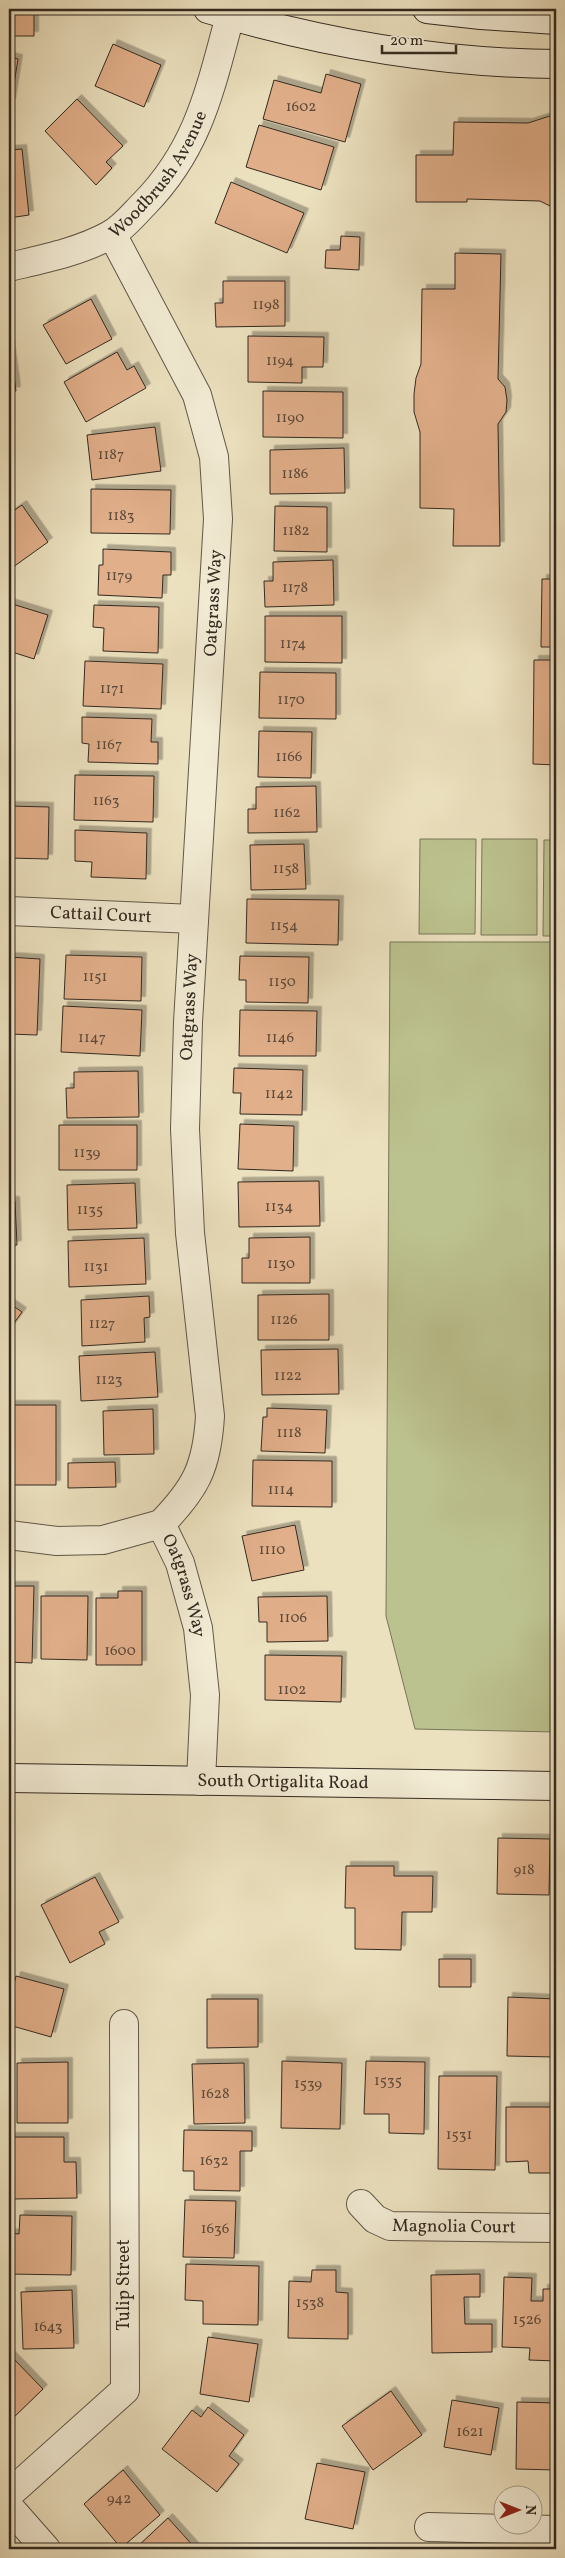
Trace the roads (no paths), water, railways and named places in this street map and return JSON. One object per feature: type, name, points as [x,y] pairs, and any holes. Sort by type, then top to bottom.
[{"type":"street","points":[[427,9],[480,16],[556,20]]},
{"type":"street","points":[[223,11],[372,48],[522,64],[556,64]]},
{"type":"street","name":"Woodbrush Avenue","points":[[9,267],[78,249],[112,234],[156,192],[180,160],[208,99],[223,11]]},
{"type":"street","name":"Oatgrass Way","points":[[112,234],[197,395],[214,457],[218,488],[208,720],[194,919],[185,1129],[190,1233],[208,1398],[209,1435],[202,1470],[185,1500],[161,1524],[180,1562],[198,1628],[205,1695],[201,1781]]},
{"type":"street","name":"Cattail Court","points":[[9,911],[194,919]]},
{"type":"street","points":[[9,1535],[57,1542],[103,1540],[161,1524]]},
{"type":"street","name":"South Ortigalita Road","points":[[9,1778],[556,1786]]},
{"type":"street","name":"Tulip Street","points":[[9,2494],[125,2390],[124,2024]]},
{"type":"street","name":"Magnolia Court","points":[[361,2204],[375,2219],[390,2226],[556,2228]]},
{"type":"street","points":[[9,2507],[46,2549]]},
{"type":"street","points":[[429,2527],[492,2532]]}]
